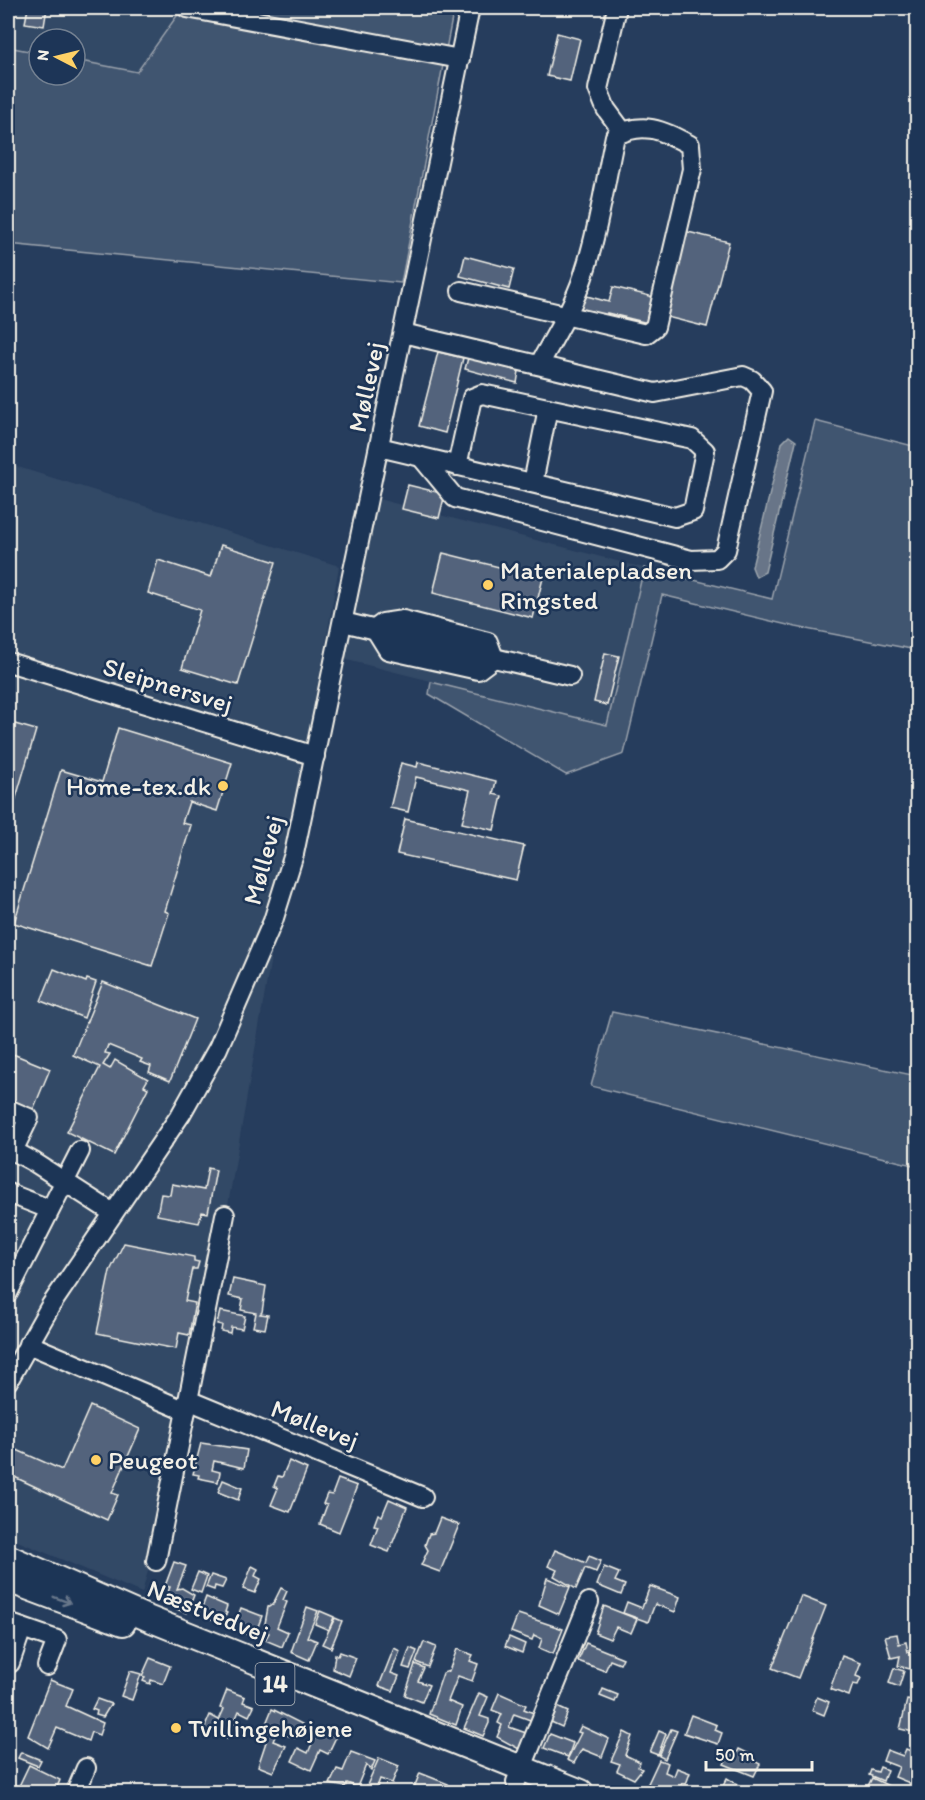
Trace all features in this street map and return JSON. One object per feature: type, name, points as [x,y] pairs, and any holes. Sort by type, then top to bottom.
[{"type":"main road","name":"Næstvedvej","points":[[8,1557],[518,1776],[541,1792]]},
{"type":"main road","name":"Næstvedvej","points":[[8,1580],[518,1776],[581,1792]]},
{"type":"street","points":[[187,8],[460,59]]},
{"type":"street","name":"Møllevej","points":[[8,1381],[28,1344],[181,1114],[218,1048],[248,984],[273,921],[294,854],[470,8]]},
{"type":"street","points":[[617,8],[598,89],[606,109],[623,132]]},
{"type":"street","points":[[461,291],[565,314],[646,334],[655,327],[692,169],[690,145],[662,130],[630,128],[615,136],[583,278],[565,314],[539,365]]},
{"type":"street","name":"Møllevej","points":[[404,333],[655,393],[743,376],[752,380],[762,391],[726,550],[717,559],[691,560],[454,498],[421,457]]},
{"type":"street","points":[[379,447],[457,466],[675,517],[693,511],[705,451],[692,439],[482,393],[472,398],[457,466]]},
{"type":"street","points":[[533,483],[548,408]]},
{"type":"street","points":[[343,622],[570,676]]},
{"type":"street","points":[[375,629],[388,650],[478,670],[494,658]]},
{"type":"street","name":"Sleipnersvej","points":[[8,662],[315,756]]},
{"type":"street","points":[[8,1109],[29,1119],[10,1150],[114,1213]]},
{"type":"street","points":[[8,1293],[80,1151]]},
{"type":"street","points":[[8,1193],[49,1209]]},
{"type":"street","points":[[156,1561],[225,1215]]},
{"type":"street","name":"Møllevej","points":[[28,1344],[423,1497]]},
{"type":"street","points":[[518,1776],[589,1602]]},
{"type":"street","points":[[10,1663],[15,1626],[57,1640],[47,1666]]},
{"type":"street","points":[[76,1792],[86,1768]]},
{"type":"shaded area","points":[[8,8],[180,8],[179,13],[137,72],[87,62],[87,27],[27,27],[27,51],[8,47]]},
{"type":"shaded area","points":[[180,8],[454,8],[401,283],[8,244],[8,47],[27,51],[27,87],[87,87],[87,62],[137,72],[179,13]]},
{"type":"shaded area","points":[[815,421],[917,447],[917,650],[796,627],[662,595],[624,754],[566,775],[429,694],[431,682],[607,725],[644,568],[772,599]]},
{"type":"shaded area","points":[[789,436],[796,441],[765,572],[756,577],[752,567],[782,443]]},
{"type":"shaded area","points":[[8,464],[339,566],[195,1395],[142,1593],[8,1537]]},
{"type":"shaded area","points":[[378,499],[644,568],[607,725],[343,659]]},
{"type":"shaded area","points":[[612,1012],[917,1076],[917,1166],[591,1086]]},
{"type":"building","points":[[28,8],[47,8],[44,26],[25,23]]},
{"type":"building","points":[[557,33],[580,39],[570,81],[547,76]]},
{"type":"building","points":[[684,231],[729,242],[707,327],[663,316]]},
{"type":"building","points":[[465,256],[514,269],[509,289],[460,276]]},
{"type":"building","points":[[613,287],[654,297],[648,323],[607,313],[606,319],[579,313],[583,295],[609,302]]},
{"type":"building","points":[[438,352],[463,358],[445,433],[419,426]]},
{"type":"building","points":[[468,358],[519,371],[517,383],[465,369]]},
{"type":"building","points":[[408,485],[445,494],[439,518],[402,509]]},
{"type":"building","points":[[221,545],[276,562],[238,685],[182,668],[200,610],[148,593],[158,560],[211,577]]},
{"type":"building","name":"Materialepladsen Ringsted","points":[[443,553],[543,578],[533,618],[433,593]]},
{"type":"building","points":[[605,653],[619,656],[607,705],[594,702]]},
{"type":"building","points":[[8,722],[36,730],[8,825]]},
{"type":"building","points":[[118,728],[232,763],[217,811],[189,802],[182,823],[191,825],[165,911],[169,913],[152,966],[14,923],[61,770],[102,782]]},
{"type":"building","points":[[418,762],[496,781],[493,794],[502,796],[494,830],[462,823],[470,790],[416,777],[408,812],[390,808],[401,763],[417,767]]},
{"type":"building","points":[[405,819],[524,846],[516,880],[397,854]]},
{"type":"building","points":[[54,969],[86,982],[87,979],[96,982],[84,1018],[41,1001]]},
{"type":"building","points":[[103,982],[195,1019],[170,1081],[149,1072],[151,1066],[140,1062],[142,1059],[108,1045],[105,1053],[110,1054],[103,1065],[110,1069],[115,1060],[148,1079],[144,1086],[148,1088],[114,1155],[67,1132],[100,1067],[73,1055]]},
{"type":"building","points":[[8,1052],[50,1069],[33,1110],[8,1099]]},
{"type":"building","points":[[208,1168],[216,1170],[208,1213],[202,1212],[199,1223],[157,1215],[161,1194],[170,1195],[172,1184],[204,1190]]},
{"type":"building","points":[[124,1243],[194,1257],[194,1261],[199,1262],[197,1269],[192,1269],[185,1301],[195,1303],[189,1335],[179,1333],[176,1349],[97,1333],[110,1271]]},
{"type":"building","points":[[233,1279],[266,1286],[260,1314],[268,1315],[265,1329],[253,1327],[256,1313],[241,1310],[243,1299],[229,1296]]},
{"type":"building","points":[[220,1311],[245,1316],[242,1329],[231,1327],[230,1333],[221,1331],[222,1325],[217,1324]]},
{"type":"building","name":"Peugeot","points":[[90,1406],[140,1429],[112,1493],[118,1495],[107,1520],[8,1474],[17,1450],[62,1470]]},
{"type":"building","points":[[201,1443],[247,1450],[244,1468],[214,1461],[212,1470],[220,1472],[218,1482],[198,1478],[199,1475],[193,1474]]},
{"type":"building","points":[[289,1461],[307,1469],[290,1512],[271,1505],[278,1488],[274,1486],[278,1476],[282,1477]]},
{"type":"building","points":[[338,1479],[357,1486],[339,1532],[320,1524],[327,1505],[323,1504],[327,1494],[332,1495]]},
{"type":"building","points":[[223,1480],[242,1488],[238,1500],[218,1492]]},
{"type":"building","points":[[389,1499],[407,1507],[389,1552],[371,1545],[378,1526],[374,1525],[378,1514],[382,1516]]},
{"type":"building","points":[[440,1518],[459,1525],[440,1572],[421,1565],[428,1550],[425,1545],[429,1534],[434,1533]]},
{"type":"building","points":[[555,1550],[586,1563],[589,1556],[601,1561],[596,1572],[585,1568],[576,1589],[554,1576],[557,1570],[548,1566]]},
{"type":"building","points":[[174,1562],[186,1566],[177,1589],[182,1588],[194,1595],[187,1613],[163,1604],[170,1587],[165,1586]]},
{"type":"building","points":[[252,1566],[258,1569],[255,1576],[261,1579],[255,1593],[243,1589]]},
{"type":"building","points":[[604,1567],[619,1573],[615,1581],[625,1585],[621,1595],[597,1585]]},
{"type":"building","points":[[198,1572],[207,1576],[201,1593],[191,1589]]},
{"type":"building","points":[[211,1575],[226,1580],[222,1588],[215,1586],[214,1590],[206,1587]]},
{"type":"building","points":[[547,1578],[570,1587],[559,1614],[539,1605]]},
{"type":"building","points":[[650,1586],[680,1597],[675,1612],[655,1604],[648,1622],[623,1613],[627,1602],[642,1608]]},
{"type":"building","points":[[281,1588],[287,1591],[283,1600],[287,1602],[277,1627],[288,1632],[282,1647],[265,1640],[269,1633],[264,1629],[268,1607],[273,1604]]},
{"type":"building","points":[[801,1596],[826,1606],[798,1678],[772,1668]]},
{"type":"building","points":[[206,1597],[227,1606],[225,1612],[227,1613],[220,1622],[204,1616],[206,1610],[202,1608]]},
{"type":"building","points":[[604,1606],[637,1619],[631,1633],[616,1627],[610,1639],[595,1633]]},
{"type":"building","points":[[307,1607],[318,1611],[307,1637],[317,1641],[309,1660],[291,1652]]},
{"type":"building","points":[[241,1608],[262,1616],[254,1637],[233,1629]]},
{"type":"building","points":[[320,1611],[334,1617],[329,1630],[315,1624]]},
{"type":"building","points":[[518,1614],[563,1629],[553,1654],[539,1648],[542,1639],[534,1635],[532,1640],[511,1632]]},
{"type":"building","points":[[335,1618],[342,1621],[331,1648],[322,1644]]},
{"type":"building","points":[[897,1634],[899,1644],[906,1642],[908,1652],[918,1654],[918,1671],[898,1666],[900,1656],[891,1658],[885,1636]]},
{"type":"building","points":[[509,1637],[525,1644],[522,1653],[505,1646]]},
{"type":"building","points":[[424,1642],[436,1647],[428,1667],[416,1662]]},
{"type":"building","points":[[586,1643],[623,1658],[620,1664],[610,1660],[605,1671],[578,1661]]},
{"type":"building","points":[[394,1648],[400,1651],[391,1673],[399,1676],[393,1691],[379,1686]]},
{"type":"building","points":[[410,1648],[417,1651],[410,1669],[403,1667]]},
{"type":"building","points":[[457,1649],[473,1655],[470,1661],[478,1664],[472,1681],[458,1676],[448,1701],[462,1707],[456,1725],[429,1714],[443,1673],[449,1671]]},
{"type":"building","points":[[340,1652],[356,1658],[349,1676],[333,1669],[335,1654],[338,1656]]},
{"type":"building","points":[[842,1656],[861,1663],[856,1676],[861,1678],[858,1685],[853,1684],[849,1696],[830,1689]]},
{"type":"building","points":[[150,1658],[170,1666],[163,1684],[151,1680],[150,1684],[143,1681],[145,1677],[142,1676]]},
{"type":"building","points":[[415,1664],[424,1668],[418,1681],[429,1685],[422,1702],[405,1695]]},
{"type":"building","points":[[894,1668],[904,1671],[899,1687],[889,1683]]},
{"type":"building","points":[[130,1671],[141,1674],[132,1700],[121,1696]]},
{"type":"building","points":[[915,1674],[918,1675],[918,1694],[910,1692]]},
{"type":"building","points":[[50,1680],[73,1689],[66,1706],[103,1723],[99,1735],[91,1732],[88,1741],[57,1728],[48,1748],[28,1736]]},
{"type":"building","points":[[603,1689],[618,1695],[615,1702],[600,1696]]},
{"type":"building","points":[[227,1690],[245,1697],[243,1702],[254,1706],[249,1716],[239,1711],[227,1739],[204,1729],[210,1715],[219,1720],[224,1709],[220,1708]]},
{"type":"building","points":[[479,1693],[488,1697],[480,1716],[489,1719],[483,1736],[464,1728]]},
{"type":"building","points":[[499,1693],[526,1705],[524,1709],[536,1714],[533,1721],[514,1714],[509,1727],[526,1733],[519,1749],[497,1737],[502,1725],[498,1723],[502,1714],[492,1710]]},
{"type":"building","points":[[817,1697],[829,1702],[824,1715],[812,1710]]},
{"type":"building","points":[[97,1699],[111,1704],[103,1717],[96,1715],[97,1711],[92,1709]]},
{"type":"building","points":[[907,1700],[918,1702],[914,1716],[918,1716],[918,1733],[900,1729]]},
{"type":"building","points":[[555,1706],[568,1712],[562,1727],[549,1721]]},
{"type":"building","points":[[272,1709],[302,1724],[296,1738],[277,1732],[273,1741],[286,1746],[273,1772],[258,1766],[266,1742],[260,1740]]},
{"type":"building","points":[[691,1715],[717,1725],[715,1730],[722,1733],[718,1744],[684,1733]]},
{"type":"building","points":[[581,1726],[609,1739],[602,1757],[582,1749],[574,1763],[567,1760],[581,1733],[578,1732]]},
{"type":"building","points":[[318,1729],[336,1737],[328,1754],[320,1750],[311,1770],[292,1761],[298,1748],[308,1753]]},
{"type":"building","points":[[671,1729],[677,1731],[665,1759],[659,1756]]},
{"type":"building","points":[[659,1731],[666,1734],[658,1755],[650,1752]]},
{"type":"building","points":[[624,1732],[632,1736],[625,1755],[640,1762],[638,1767],[642,1769],[634,1779],[617,1771],[620,1764],[611,1761]]},
{"type":"building","points":[[550,1734],[573,1743],[568,1757],[544,1748]]},
{"type":"building","points":[[739,1749],[754,1756],[752,1760],[760,1764],[754,1776],[724,1764],[729,1754],[735,1757]]},
{"type":"building","points":[[906,1749],[918,1754],[918,1770],[912,1784],[895,1777],[899,1767],[883,1761],[887,1750],[903,1756]]},
{"type":"building","points":[[21,1752],[41,1760],[38,1766],[18,1758]]},
{"type":"building","points":[[351,1752],[375,1761],[371,1770],[366,1765],[357,1787],[347,1783],[345,1787],[330,1784],[337,1769],[343,1771]]},
{"type":"building","points":[[379,1758],[399,1766],[392,1783],[380,1779],[376,1790],[378,1792],[364,1792]]},
{"type":"building","points":[[659,1760],[668,1763],[665,1772],[674,1776],[677,1768],[690,1773],[686,1784],[682,1783],[678,1792],[658,1792],[656,1788],[654,1792],[644,1792]]},
{"type":"building","points":[[29,1765],[60,1780],[55,1792],[30,1792],[18,1788]]},
{"type":"building","points":[[880,1767],[887,1770],[883,1781],[869,1775],[871,1770],[878,1772]]},
{"type":"building","points":[[420,1773],[448,1784],[445,1792],[413,1790]]},
{"type":"building","points":[[727,1778],[743,1788],[741,1792],[720,1792]]},
{"type":"building","points":[[872,1778],[889,1786],[886,1792],[865,1792]]},
{"type":"building","points":[[104,1784],[120,1791],[100,1792]]},
{"type":"place","name":"Materialepladsen Ringsted","points":[[488,585]]},
{"type":"place","name":"Home-tex.dk","points":[[223,786]]},
{"type":"place","name":"Peugeot","points":[[96,1460]]},
{"type":"place","name":"Tvillingehøjene","points":[[176,1728]]}]
